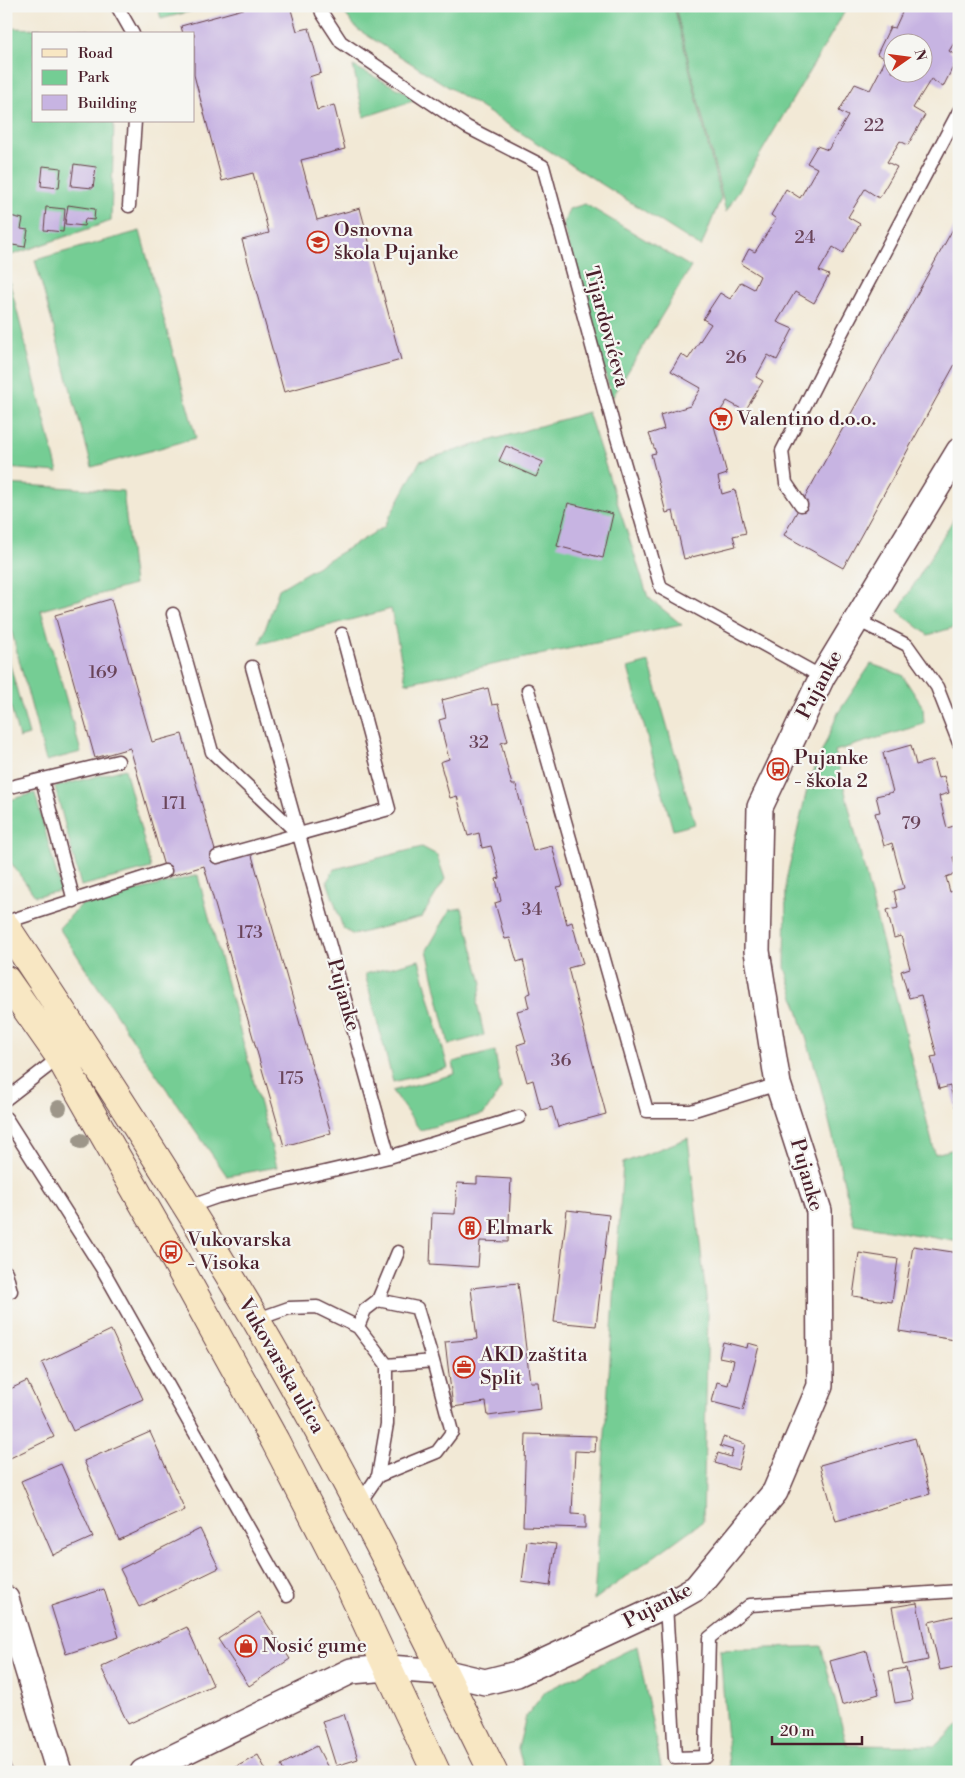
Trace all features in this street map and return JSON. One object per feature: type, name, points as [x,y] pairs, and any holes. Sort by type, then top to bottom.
[{"type":"street","name":"Pujanke","points":[[143,1772],[351,1672],[389,1668],[444,1672],[485,1682],[517,1674],[666,1605],[696,1588],[775,1492],[820,1386],[819,1211],[778,1084],[757,951],[760,807],[822,677],[959,451]]},
{"type":"street","name":"Vukovarska ulica","points":[[6,927],[129,1113],[256,1320],[358,1504],[493,1772]]},
{"type":"street","name":"Vukovarska ulica","points":[[6,980],[60,1057],[171,1252],[270,1433],[350,1587],[436,1772]]},
{"type":"street","points":[[6,1599],[59,1772]]},
{"type":"lane","points":[[117,6],[132,32]]},
{"type":"lane","name":"Tijardovićeva","points":[[320,6],[322,13],[341,42],[467,127],[543,166],[615,431],[661,588],[822,677]]},
{"type":"lane","points":[[801,505],[786,482],[782,451],[840,336],[959,111]]},
{"type":"lane","points":[[129,206],[135,122]]},
{"type":"lane","points":[[173,614],[212,752],[298,834]]},
{"type":"lane","points":[[857,620],[907,646],[937,687],[959,743]]},
{"type":"lane","points":[[217,857],[389,810],[342,634]]},
{"type":"lane","name":"Pujanke","points":[[252,668],[389,1157]]},
{"type":"lane","points":[[528,690],[647,1111],[691,1111],[778,1084]]},
{"type":"lane","points":[[6,788],[118,761]]},
{"type":"lane","points":[[42,780],[74,901]]},
{"type":"lane","points":[[6,922],[165,871]]},
{"type":"lane","points":[[6,1099],[60,1057]]},
{"type":"lane","points":[[188,1207],[217,1197],[389,1157],[519,1117]]},
{"type":"lane","points":[[6,1118],[103,1270],[287,1596]]},
{"type":"lane","points":[[358,1327],[365,1310],[378,1300],[398,1252]]},
{"type":"lane","points":[[6,1272],[11,1291]]},
{"type":"lane","points":[[378,1300],[417,1308],[452,1432],[437,1452],[378,1476]]},
{"type":"lane","points":[[256,1320],[289,1308],[317,1307],[358,1327],[387,1365],[387,1424],[378,1476],[358,1504]]},
{"type":"lane","points":[[387,1365],[433,1361]]},
{"type":"lane","points":[[666,1605],[675,1758],[706,1757],[709,1638],[750,1605],[959,1591]]},
{"type":"green space","points":[[158,6],[211,6],[161,19]]},
{"type":"green space","points":[[339,6],[674,6],[721,198],[701,247],[357,29]]},
{"type":"green space","points":[[675,6],[848,6],[726,212]]},
{"type":"green space","points":[[6,28],[87,30],[91,32],[32,32],[32,122],[114,122],[111,221],[6,257]]},
{"type":"green space","points":[[353,66],[419,99],[364,117]]},
{"type":"green space","points":[[585,204],[691,267],[612,398],[563,225],[569,209]]},
{"type":"green space","points":[[140,231],[196,438],[92,467],[35,260]]},
{"type":"green space","points":[[6,268],[58,472],[6,468]]},
{"type":"green space","points":[[588,412],[648,597],[682,625],[406,683],[391,609],[260,644],[279,589],[384,527],[420,461]]},
{"type":"green space","points":[[6,484],[123,491],[134,585],[41,610],[81,752],[46,761],[6,611]]},
{"type":"green space","points":[[959,510],[959,626],[928,635],[898,611]]},
{"type":"green space","points":[[6,650],[29,735],[19,738],[6,689]]},
{"type":"green space","points":[[649,662],[695,824],[673,830],[628,668]]},
{"type":"green space","points":[[871,664],[902,675],[923,707],[924,724],[835,751],[935,1154],[959,1148],[959,1242],[854,1224],[820,1084],[785,967],[786,880],[808,785],[838,713]]},
{"type":"green space","points":[[125,769],[151,868],[81,886],[55,787]]},
{"type":"green space","points":[[35,793],[61,891],[35,896],[6,856],[6,801]]},
{"type":"green space","points":[[422,847],[437,855],[445,879],[422,917],[353,935],[343,928],[327,881],[335,869]]},
{"type":"green space","points":[[198,875],[277,1167],[227,1176],[147,1061],[59,928],[81,905]]},
{"type":"green space","points":[[462,908],[482,983],[477,1003],[484,1035],[449,1045],[427,950],[450,910]]},
{"type":"green space","points":[[419,960],[448,1068],[393,1082],[365,974]]},
{"type":"green space","points":[[495,1051],[501,1089],[484,1114],[420,1130],[392,1091],[455,1074],[453,1062]]},
{"type":"green space","points":[[688,1138],[708,1314],[703,1521],[594,1600],[623,1163]]},
{"type":"green space","points":[[637,1646],[662,1772],[525,1772],[518,1749],[526,1716],[546,1691]]},
{"type":"green space","points":[[821,1646],[847,1745],[936,1746],[959,1724],[959,1766],[943,1772],[714,1772],[729,1767],[720,1650]]},
{"type":"building","points":[[254,6],[290,6],[297,31],[309,28],[321,73],[309,77],[317,110],[334,105],[345,149],[301,160],[317,220],[360,208],[401,360],[284,392],[242,240],[269,233],[253,173],[222,181],[195,79],[195,32],[182,32],[181,26]]},
{"type":"building","points":[[905,6],[959,6],[959,35],[949,51],[958,57],[943,87],[932,80],[932,32],[888,32],[890,27],[895,28]]},
{"type":"building","points":[[882,44],[882,57],[877,54]]},
{"type":"building","points":[[882,67],[882,82],[929,82],[913,108],[925,115],[908,145],[900,141],[887,162],[897,167],[879,198],[865,189],[848,217],[860,224],[843,253],[833,247],[819,271],[829,275],[814,303],[795,292],[777,322],[793,329],[777,360],[768,355],[756,377],[763,381],[745,411],[727,401],[713,422],[727,474],[718,477],[722,494],[735,490],[746,533],[733,536],[736,546],[684,559],[673,511],[666,513],[651,454],[656,453],[649,434],[664,429],[660,415],[690,406],[701,388],[671,371],[681,354],[688,359],[711,324],[703,319],[720,293],[730,299],[741,282],[754,289],[760,276],[741,264],[749,249],[755,252],[776,219],[771,215],[786,189],[800,198],[817,168],[807,163],[817,146],[828,150],[848,116],[839,111],[855,84],[870,90]]},
{"type":"building","points":[[74,164],[96,167],[93,188],[71,186]]},
{"type":"building","points":[[43,166],[61,168],[59,188],[41,186]]},
{"type":"building","points":[[68,205],[95,209],[94,220],[85,219],[84,226],[65,224]]},
{"type":"building","points":[[46,207],[65,209],[63,232],[44,230]]},
{"type":"building","points":[[10,216],[23,219],[21,229],[28,230],[25,247],[6,244],[6,227],[8,227]]},
{"type":"building","points":[[959,218],[959,357],[843,568],[784,535]]},
{"type":"building","points":[[506,446],[543,462],[536,477],[499,461]]},
{"type":"building","points":[[568,503],[613,514],[603,558],[557,546]]},
{"type":"building","points":[[111,599],[152,742],[182,734],[218,861],[251,852],[331,1133],[284,1146],[204,866],[167,877],[130,748],[95,758],[55,615]]},
{"type":"building","points":[[488,688],[492,705],[498,704],[508,741],[501,743],[512,785],[516,785],[533,851],[552,846],[563,886],[557,887],[567,924],[572,922],[583,964],[568,968],[606,1114],[558,1127],[552,1107],[541,1110],[533,1080],[527,1082],[517,1045],[526,1042],[517,1011],[529,1008],[526,995],[531,993],[523,960],[517,962],[510,938],[505,939],[495,903],[501,901],[496,879],[500,878],[491,846],[482,848],[479,833],[468,836],[457,796],[450,798],[440,762],[449,759],[439,720],[446,718],[442,700]]},
{"type":"building","points":[[911,745],[916,765],[933,760],[938,778],[944,776],[949,793],[939,796],[947,828],[954,826],[959,845],[959,856],[953,857],[957,873],[946,877],[950,892],[959,890],[958,1118],[950,1086],[939,1089],[931,1057],[937,1056],[921,995],[909,998],[901,971],[910,968],[901,936],[894,938],[887,910],[898,907],[894,891],[904,888],[892,843],[884,846],[875,813],[880,812],[876,796],[893,792],[883,753]]},
{"type":"building","name":"Elmark","points":[[477,1177],[511,1179],[508,1242],[480,1241],[478,1267],[430,1264],[432,1213],[455,1214],[457,1183],[477,1184]]},
{"type":"building","points":[[567,1210],[609,1215],[596,1326],[554,1322]]},
{"type":"building","points":[[913,1246],[959,1253],[959,1316],[955,1340],[899,1331]]},
{"type":"building","points":[[859,1253],[898,1259],[892,1302],[853,1296]]},
{"type":"building","points":[[518,1283],[530,1382],[538,1382],[541,1409],[488,1416],[486,1402],[453,1407],[445,1342],[477,1339],[471,1288]]},
{"type":"building","points":[[111,1330],[143,1399],[73,1431],[42,1363]]},
{"type":"building","points":[[723,1342],[747,1348],[748,1343],[759,1346],[743,1410],[712,1402],[717,1382],[728,1385],[734,1360],[719,1357]]},
{"type":"building","points":[[27,1381],[54,1437],[6,1460],[6,1391]]},
{"type":"building","points":[[150,1432],[185,1510],[119,1540],[84,1461]]},
{"type":"building","points":[[526,1434],[596,1436],[595,1452],[575,1451],[572,1514],[585,1515],[585,1528],[523,1526]]},
{"type":"building","points":[[723,1437],[745,1444],[738,1470],[715,1463],[718,1453],[731,1457],[733,1450],[720,1446]]},
{"type":"building","points":[[915,1438],[930,1494],[836,1521],[820,1465]]},
{"type":"building","points":[[61,1464],[93,1537],[53,1555],[21,1481]]},
{"type":"building","points":[[200,1529],[219,1568],[139,1607],[120,1569]]},
{"type":"building","points":[[527,1541],[556,1544],[550,1586],[522,1582]]},
{"type":"building","points":[[104,1589],[119,1637],[66,1654],[51,1606]]},
{"type":"building","points":[[917,1603],[928,1660],[903,1665],[892,1607]]},
{"type":"building","points":[[259,1612],[290,1659],[249,1686],[218,1639]]},
{"type":"building","points":[[959,1615],[959,1666],[940,1670],[929,1622]]},
{"type":"building","points":[[187,1627],[213,1685],[128,1724],[101,1667]]},
{"type":"building","points":[[867,1651],[879,1694],[842,1705],[830,1661]]},
{"type":"building","points":[[906,1668],[913,1700],[895,1703],[889,1671]]},
{"type":"building","points":[[344,1714],[358,1759],[336,1766],[322,1721]]},
{"type":"building","points":[[317,1746],[330,1772],[284,1772],[281,1765]]},
{"type":"building","points":[[7,1755],[13,1772],[6,1772]]},
{"type":"building","points":[[258,1755],[267,1772],[227,1772]]},
{"type":"place","name":"Osnovna škola Pujanke","points":[[318,242]]},
{"type":"place","name":"Valentino d.o.o.","points":[[721,419]]},
{"type":"place","name":"Pujanke - škola 2","points":[[778,769]]},
{"type":"place","name":"Elmark","points":[[470,1228]]},
{"type":"place","name":"Vukovarska - Visoka","points":[[171,1252]]},
{"type":"place","name":"AKD zaštita Split","points":[[464,1367]]},
{"type":"place","name":"Nosić gume","points":[[246,1646]]}]
